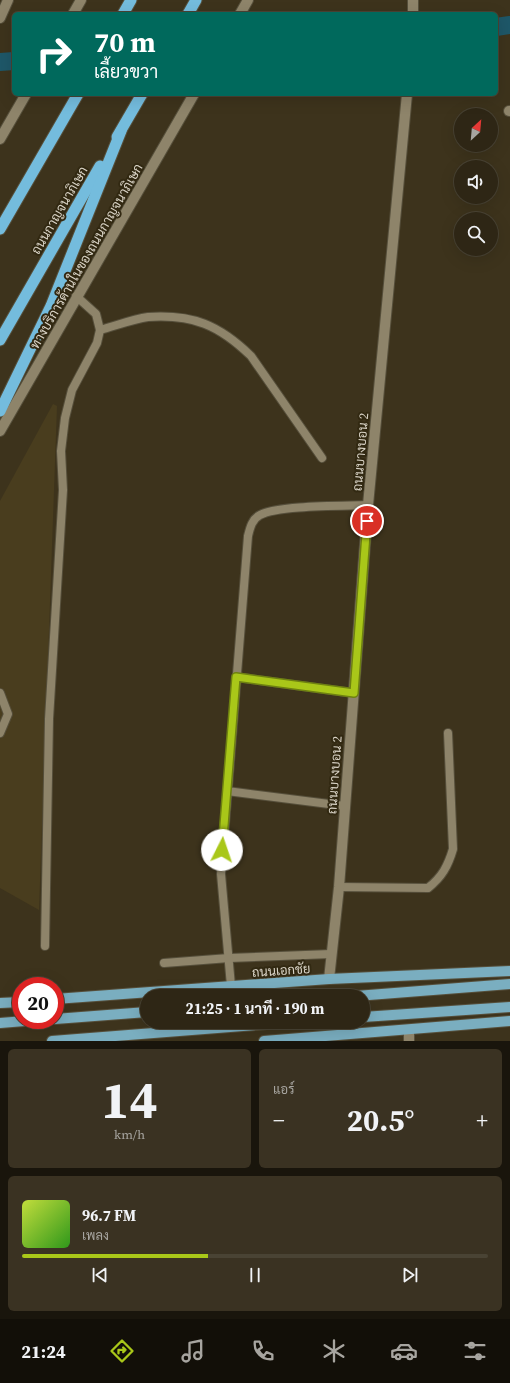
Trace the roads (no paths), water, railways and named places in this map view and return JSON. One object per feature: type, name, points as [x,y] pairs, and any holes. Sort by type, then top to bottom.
[{"type":"highway","points":[[124,12],[131,0]]},
{"type":"highway","points":[[189,12],[196,0]]},
{"type":"highway","points":[[0,229],[77,96]]},
{"type":"highway","name":"ถนนกาญจนาภิเษก","points":[[0,340],[141,96]]},
{"type":"highway","points":[[0,411],[51,306],[121,131]]},
{"type":"main road","name":"ถนนเอกชัย","points":[[64,998],[329,979],[510,971]]},
{"type":"main road","points":[[370,995],[510,984]]},
{"type":"main road","points":[[0,1003],[12,1002]]},
{"type":"main road","points":[[370,1016],[510,1006]]},
{"type":"main road","points":[[64,1018],[140,1013]]},
{"type":"main road","points":[[264,1041],[295,1040],[510,1021]]},
{"type":"main road","points":[[0,1023],[12,1022]]},
{"type":"main road","points":[[52,1041],[197,1029]]},
{"type":"street","points":[[0,18],[8,0]]},
{"type":"street","points":[[73,12],[81,0]]},
{"type":"street","points":[[241,12],[248,0]]},
{"type":"street","points":[[413,0],[413,12]]},
{"type":"street","points":[[2,136],[25,96]]},
{"type":"street","name":"ทางบริการด้านในของถนนกาญจนาภิเษก","points":[[0,431],[76,296],[193,96]]},
{"type":"street","name":"ถนนบางบอน 2","points":[[329,979],[339,887],[368,505],[407,96]]},
{"type":"street","points":[[409,1030],[409,1041]]},
{"type":"lane","points":[[45,946],[49,719],[63,490],[61,451],[65,418],[72,390],[97,343],[100,330],[96,314],[76,296]]},
{"type":"lane","points":[[100,330],[147,318],[186,318],[210,325],[237,342],[251,356],[322,458]]},
{"type":"lane","points":[[231,986],[230,958],[221,874],[248,536],[252,522],[260,514],[290,509],[368,505]]},
{"type":"lane","points":[[236,677],[354,693]]},
{"type":"lane","points":[[0,693],[8,714],[0,733]]},
{"type":"lane","points":[[339,887],[428,888],[439,879],[448,865],[453,849],[448,733]]},
{"type":"lane","points":[[227,791],[345,806]]},
{"type":"lane","points":[[164,963],[230,958],[331,954]]},
{"type":"waterway","points":[[498,27],[510,25]]},
{"type":"waterway","points":[[0,62],[12,61]]}]
